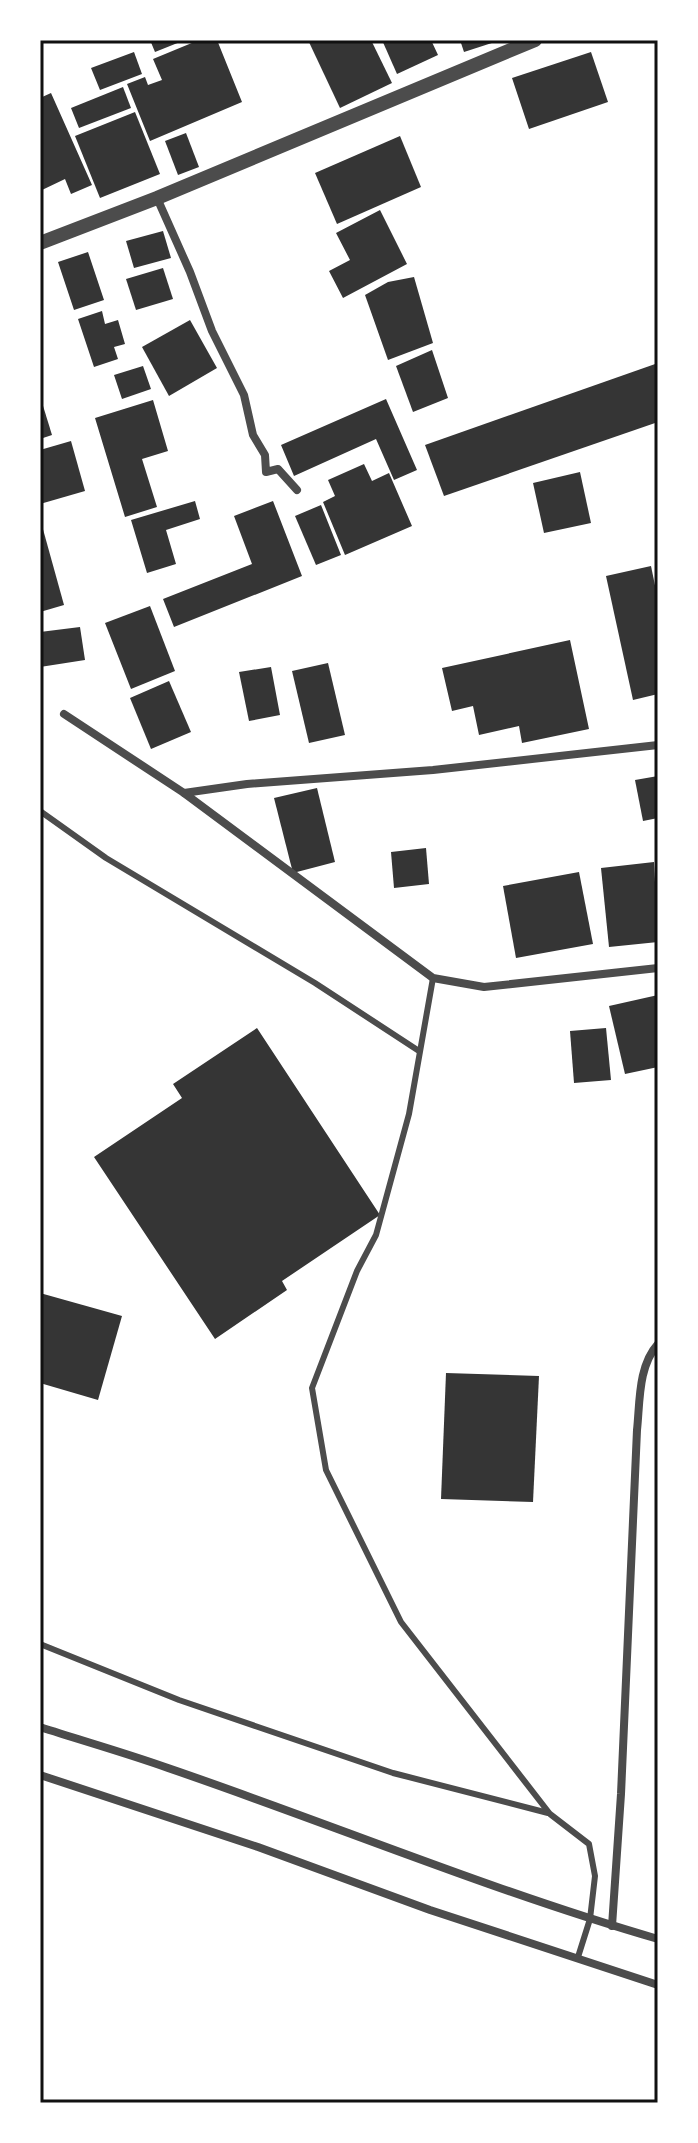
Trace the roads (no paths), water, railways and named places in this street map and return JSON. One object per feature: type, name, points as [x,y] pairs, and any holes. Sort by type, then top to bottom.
[{"type":"street","points":[[40,243],[157,198],[535,40]]},
{"type":"street","points":[[157,198],[212,331],[244,395],[253,435],[265,455],[266,472],[278,469],[297,490]]},
{"type":"street","points":[[64,714],[184,793],[433,978],[484,987],[658,968]]},
{"type":"street","points":[[184,793],[247,784],[433,770],[658,745]]},
{"type":"street","points":[[612,1926],[624,1750],[637,1430],[643,1374],[651,1352],[658,1344]]},
{"type":"street","points":[[40,1727],[168,1767],[368,1843],[658,1939]]},
{"type":"street","points":[[40,1775],[658,1985]]},
{"type":"lane","points":[[40,811],[106,858],[315,983],[419,1051]]},
{"type":"lane","points":[[433,978],[409,1114],[376,1235],[357,1271],[312,1388],[326,1470],[401,1622],[550,1814],[589,1844],[595,1876],[590,1919],[578,1957]]},
{"type":"lane","points":[[40,1644],[179,1700],[393,1773],[550,1814]]}]
